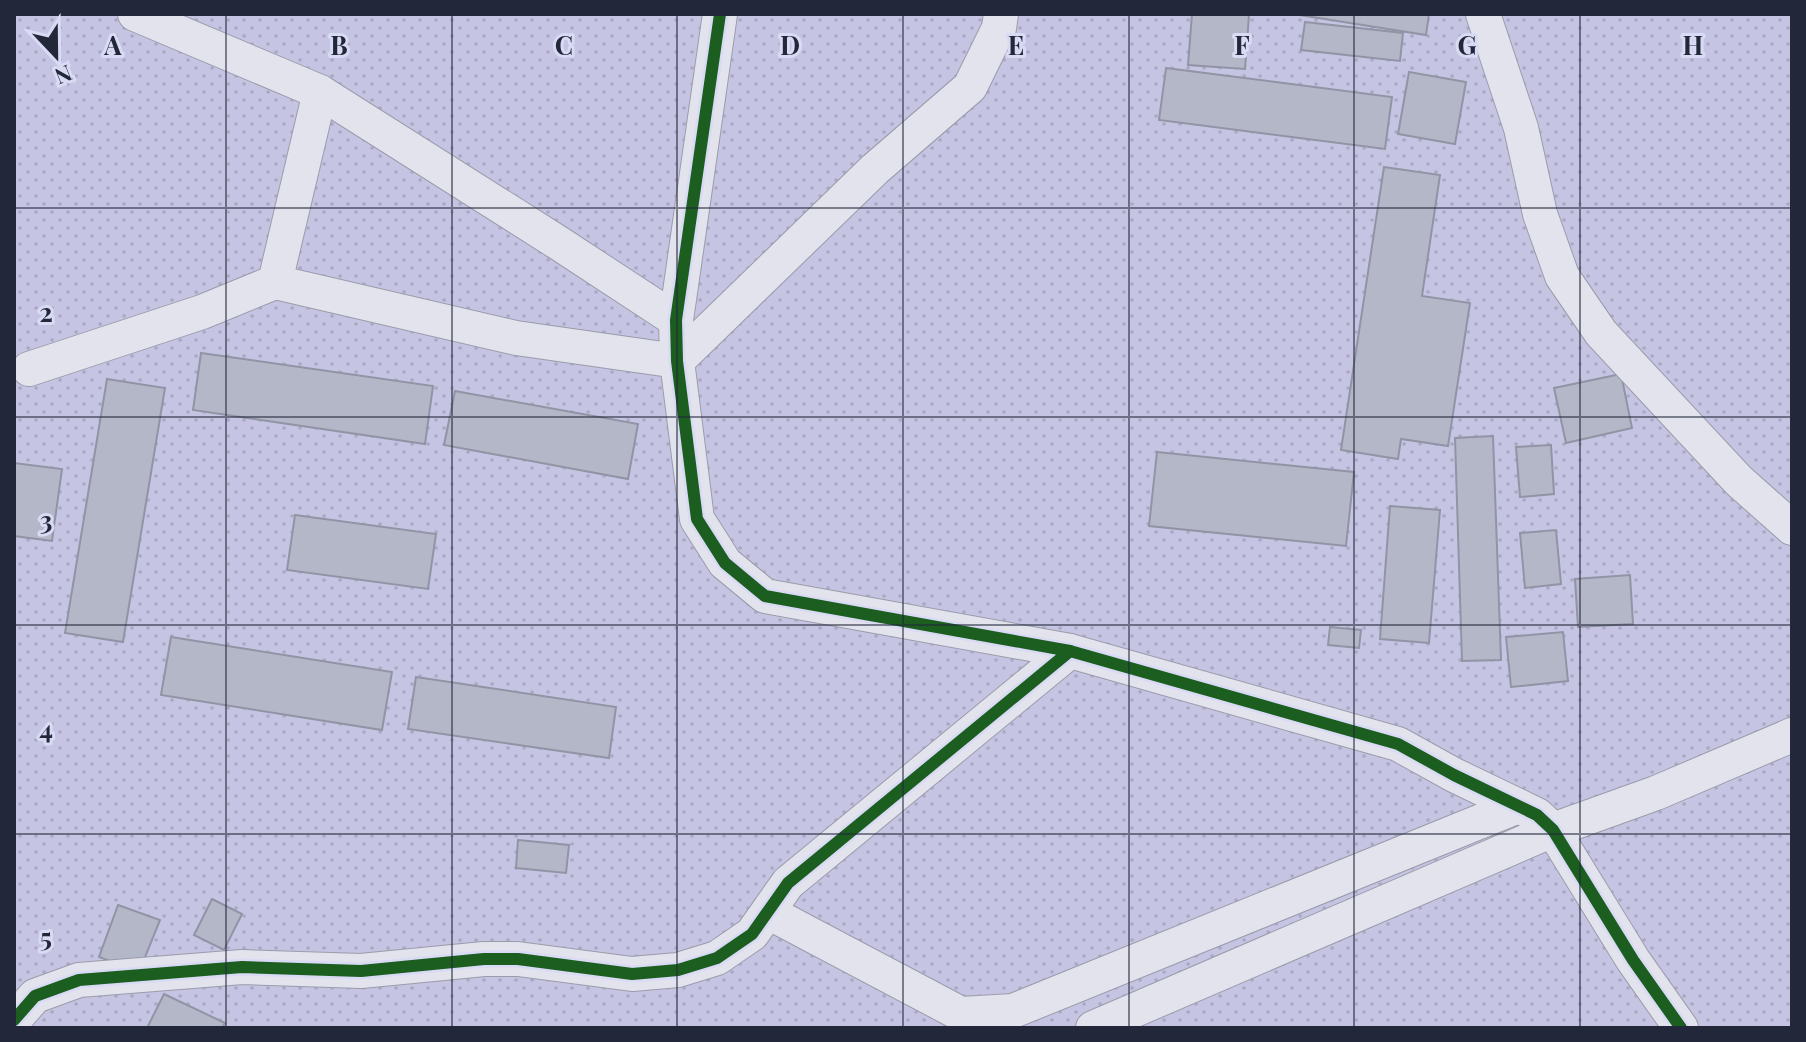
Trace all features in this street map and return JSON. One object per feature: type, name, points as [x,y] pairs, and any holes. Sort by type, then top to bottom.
[{"type":"street","points":[[135,14],[320,92],[676,320]]},
{"type":"street","points":[[720,14],[676,320],[677,361],[697,519],[725,563],[765,596],[1070,651],[1398,744],[1516,807],[1537,815],[1553,830],[1633,960],[1681,1028]]},
{"type":"street","points":[[677,361],[875,169],[970,87],[999,28],[1001,14]]},
{"type":"street","points":[[1483,14],[1521,128],[1540,214],[1562,276],[1601,333],[1739,481],[1792,528]]},
{"type":"street","points":[[275,282],[320,92]]},
{"type":"street","points":[[29,369],[202,312],[275,282],[516,338],[677,361]]},
{"type":"street","points":[[14,1020],[35,996],[79,980],[242,967],[361,971],[484,959],[518,959],[632,974],[678,970],[717,958],[752,934],[788,883],[1070,651]]},
{"type":"street","points":[[1093,1028],[1553,830],[1656,793],[1792,735]]},
{"type":"street","points":[[768,912],[961,1014],[1013,1011],[1516,807]]},
{"type":"shaded area","points":[[14,14],[1792,14],[1792,1028],[14,1028]]},
{"type":"building","points":[[1192,14],[1249,15],[1245,69],[1188,65]]},
{"type":"building","points":[[1293,14],[1429,14],[1426,35]]},
{"type":"building","points":[[1305,22],[1403,33],[1400,61],[1301,50]]},
{"type":"building","points":[[1166,68],[1392,97],[1385,149],[1159,120]]},
{"type":"building","points":[[1409,72],[1466,82],[1455,144],[1398,134]]},
{"type":"building","points":[[1384,167],[1440,175],[1422,296],[1470,303],[1448,446],[1401,439],[1398,459],[1341,450]]},
{"type":"building","points":[[201,353],[433,386],[425,444],[193,410]]},
{"type":"building","points":[[1621,374],[1632,428],[1566,443],[1554,388]]},
{"type":"building","points":[[107,379],[165,388],[123,642],[65,633]]},
{"type":"building","points":[[455,391],[638,424],[628,479],[444,445]]},
{"type":"building","points":[[1493,436],[1501,660],[1462,661],[1455,438]]},
{"type":"building","points":[[1551,445],[1554,494],[1520,497],[1516,447]]},
{"type":"building","points":[[1157,452],[1354,472],[1346,546],[1149,526]]},
{"type":"building","points":[[14,463],[62,469],[52,541],[14,536]]},
{"type":"building","points":[[1390,506],[1440,510],[1429,643],[1380,639]]},
{"type":"building","points":[[295,515],[436,534],[428,589],[287,570]]},
{"type":"building","points":[[1556,530],[1561,584],[1525,588],[1520,533]]},
{"type":"building","points":[[1630,575],[1633,624],[1578,627],[1575,579]]},
{"type":"building","points":[[1330,627],[1361,630],[1359,648],[1328,645]]},
{"type":"building","points":[[1563,632],[1568,681],[1511,687],[1506,637]]},
{"type":"building","points":[[171,637],[392,672],[382,730],[161,695]]},
{"type":"building","points":[[416,677],[616,707],[609,758],[408,729]]},
{"type":"building","points":[[518,840],[569,845],[566,873],[516,868]]},
{"type":"building","points":[[212,899],[242,914],[224,950],[194,935]]},
{"type":"building","points":[[118,905],[160,920],[139,972],[99,957]]},
{"type":"building","points":[[164,994],[225,1023],[222,1028],[147,1028]]},
{"type":"cycle path","points":[[720,14],[676,320],[677,361],[697,519],[725,563],[765,596],[1070,651],[1398,744],[1537,815],[1553,830],[1633,960],[1681,1028]]},
{"type":"cycle path","points":[[14,1020],[35,996],[79,980],[242,967],[361,971],[484,959],[518,959],[632,974],[678,970],[717,958],[752,934],[788,883],[1070,651]]}]
